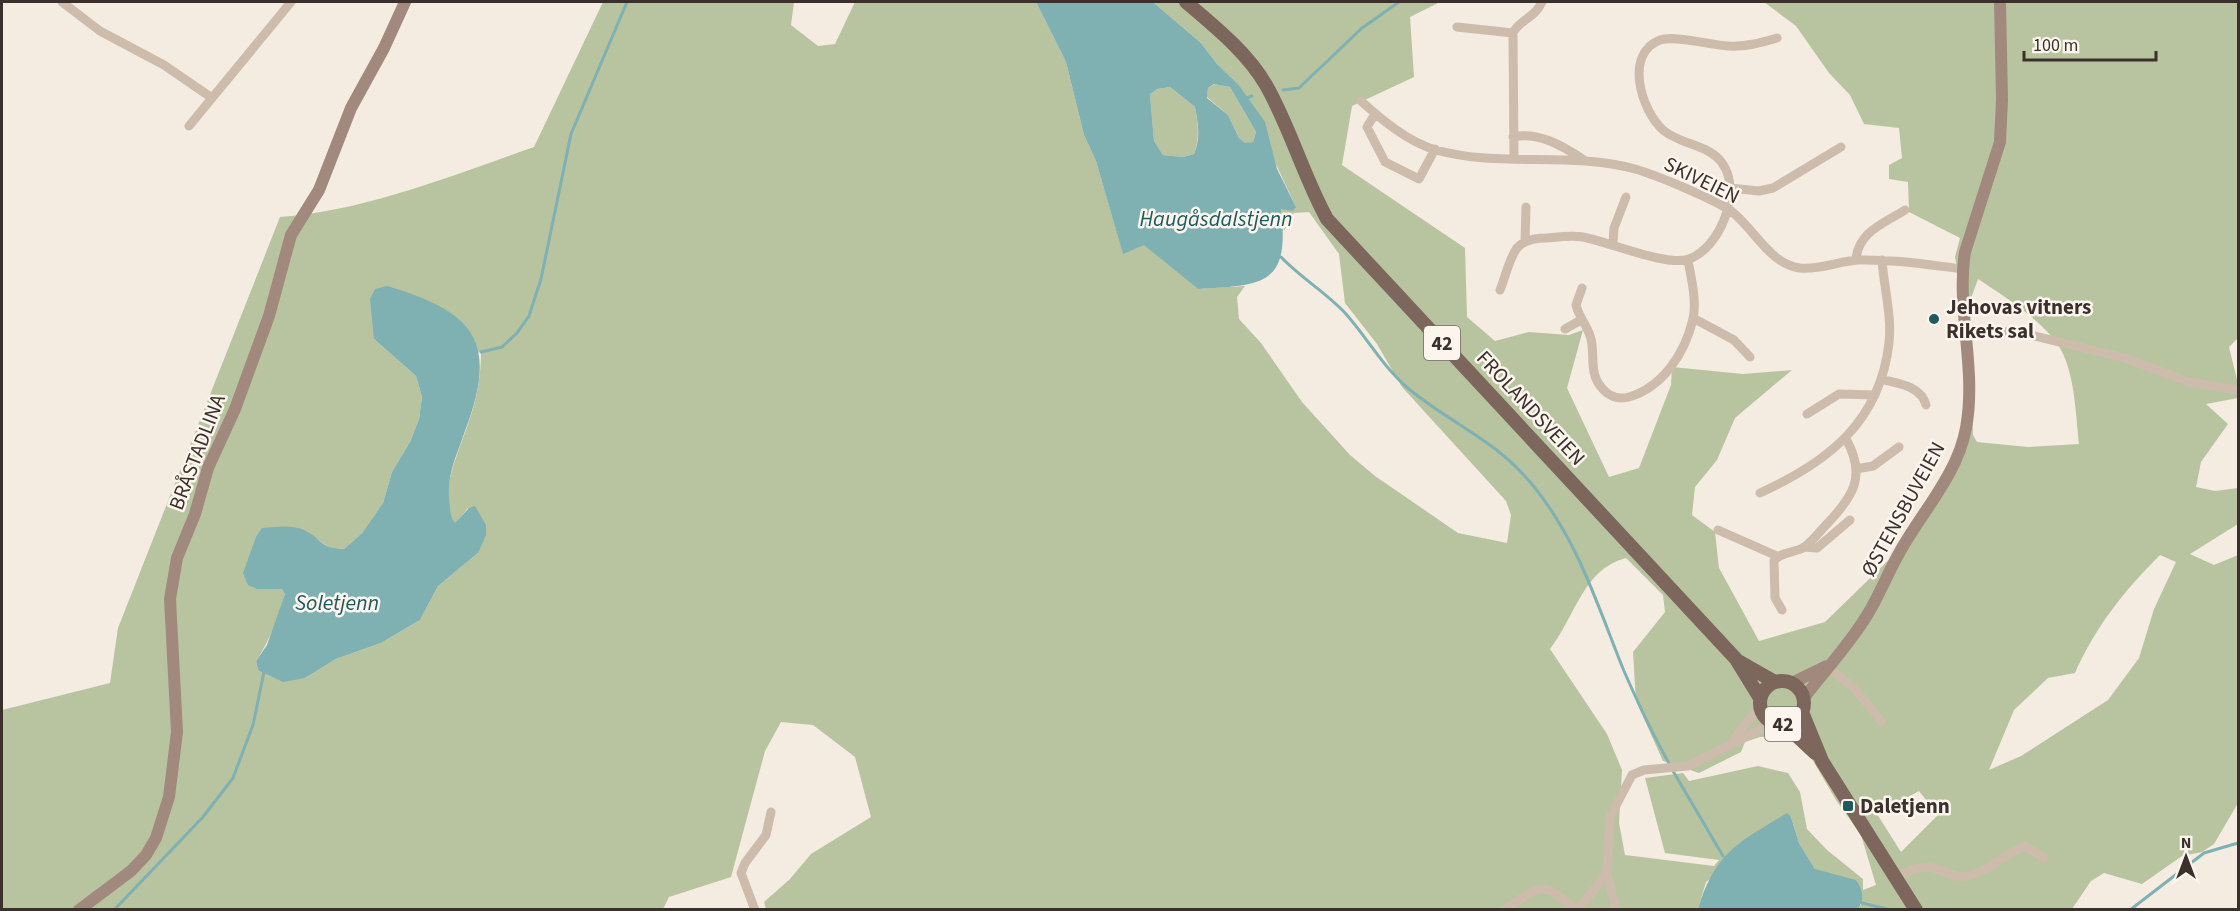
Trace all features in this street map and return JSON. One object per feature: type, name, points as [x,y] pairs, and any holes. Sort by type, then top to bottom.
[{"type":"main road","name":"BRÅSTADLINA","points":[[79,909],[131,871],[146,855],[156,838],[169,797],[177,732],[170,599],[177,558],[195,514],[208,468],[235,409],[269,316],[291,235],[319,190],[347,117],[384,48],[405,2]]},
{"type":"main road","name":"FROLANDSVEIEN","points":[[1186,2],[1227,37],[1265,82],[1308,184],[1327,219],[1736,659],[1760,702]]},
{"type":"main road","name":"ØSTENSBUVEIEN","points":[[1802,705],[1827,666],[1869,612],[1893,563],[1941,489],[1957,458],[1966,429],[1969,403],[1963,269],[1965,252],[2000,142],[2002,90],[2000,2]]},
{"type":"main road","name":"FROLANDSVEIEN","points":[[1736,659],[1776,682]]},
{"type":"main road","name":"ØSTENSBUVEIEN","points":[[1792,683],[1827,666]]},
{"type":"main road","name":"42","points":[[1822,761],[1779,723],[1765,716],[1760,702],[1766,688],[1776,682],[1792,683],[1822,761],[1916,909]]},
{"type":"main road","name":"42","points":[[1779,723],[1797,718],[1802,705]]},
{"type":"street","points":[[62,2],[100,32],[164,65],[212,98]]},
{"type":"street","points":[[189,126],[291,2]]},
{"type":"street","points":[[1514,158],[1513,33],[1515,27],[1538,12],[1542,2]]},
{"type":"street","points":[[1457,27],[1513,33]]},
{"type":"street","points":[[1500,290],[1517,248],[1539,238],[1579,237],[1613,243],[1655,258],[1688,260],[1695,256],[1724,224],[1729,210],[1730,188],[1722,162],[1711,153],[1663,130],[1653,117],[1644,100],[1640,81],[1641,61],[1648,47],[1662,39],[1749,46],[1777,38]]},
{"type":"street","name":"SKIVEIEN","points":[[1360,101],[1403,134],[1435,149],[1475,157],[1586,161],[1637,170],[1729,210],[1743,221],[1766,248],[1782,261],[1799,268],[1856,260],[1882,260],[1963,269]]},
{"type":"street","points":[[1375,114],[1367,127],[1387,165],[1419,179],[1423,176],[1435,149]]},
{"type":"street","points":[[1513,137],[1526,134],[1536,135],[1586,161]]},
{"type":"street","points":[[1730,188],[1759,191],[1773,188],[1841,147]]},
{"type":"street","points":[[1613,243],[1614,228],[1626,197]]},
{"type":"street","points":[[1526,207],[1526,242]]},
{"type":"street","points":[[1856,260],[1857,246],[1863,237],[1905,210]]},
{"type":"street","points":[[1582,288],[1576,305],[1591,339],[1592,370],[1600,386],[1609,395],[1622,399],[1646,392],[1661,380],[1682,349],[1693,318],[1694,300],[1688,260]]},
{"type":"street","points":[[1760,493],[1808,468],[1846,439],[1856,428],[1875,395],[1889,344],[1882,260]]},
{"type":"street","points":[[1693,318],[1734,340],[1750,357]]},
{"type":"street","points":[[1565,329],[1581,320]]},
{"type":"street","points":[[1964,331],[2018,332],[2125,358],[2189,382],[2238,390]]},
{"type":"street","points":[[1881,379],[1913,388],[1921,394],[1926,405]]},
{"type":"street","points":[[1807,414],[1839,394],[1875,395]]},
{"type":"street","points":[[1804,547],[1851,496],[1856,470],[1855,455],[1846,439]]},
{"type":"street","points":[[1856,470],[1873,466],[1899,447]]},
{"type":"street","points":[[1782,610],[1776,598],[1774,561],[1777,556],[1804,547],[1817,548],[1851,520]]},
{"type":"street","points":[[1718,530],[1777,556]]},
{"type":"street","points":[[1827,666],[1855,689],[1881,721]]},
{"type":"street","points":[[1732,742],[1760,702]]},
{"type":"street","points":[[1616,909],[1607,873],[1610,817],[1632,775],[1644,770],[1688,766],[1732,742],[1779,723]]},
{"type":"street","points":[[755,909],[741,873],[745,863],[765,835],[771,812]]},
{"type":"street","points":[[1897,878],[1913,867],[1928,866],[1959,876],[1971,875],[2025,846],[2044,858]]},
{"type":"street","points":[[1505,909],[1535,890],[1545,887],[1555,891],[1577,909],[1607,873]]},
{"type":"green space","points":[[603,2],[794,2],[791,25],[818,46],[835,44],[855,2],[1036,2],[1066,62],[1084,135],[1096,161],[1123,253],[1144,244],[1198,289],[1245,286],[1237,297],[1239,319],[1261,343],[1302,402],[1350,455],[1375,476],[1458,533],[1507,543],[1511,515],[1506,501],[1402,387],[1377,344],[1345,303],[1339,254],[1309,212],[1294,213],[1284,231],[1281,208],[1296,207],[1238,84],[1217,64],[1201,43],[1153,2],[1440,2],[1410,17],[1414,77],[1352,106],[1342,165],[1465,248],[1467,317],[1495,341],[1529,332],[1569,335],[1583,330],[1567,388],[1609,477],[1639,468],[1671,385],[1672,367],[1743,374],[1792,370],[1735,418],[1717,460],[1695,487],[1692,515],[1715,532],[1719,568],[1759,641],[1825,622],[1898,551],[1968,428],[1960,283],[1955,257],[1960,238],[1909,212],[1908,182],[1889,179],[1889,165],[1902,158],[1899,128],[1864,124],[1850,95],[1829,73],[1796,26],[1764,2],[2238,2],[2238,338],[2229,347],[2238,384],[2238,398],[2206,404],[2228,424],[2201,462],[2196,487],[2215,491],[2238,488],[2238,524],[2190,554],[2214,565],[2238,555],[2238,803],[2214,844],[2202,852],[2182,856],[2142,884],[2104,873],[2091,881],[2072,909],[1858,909],[1862,903],[1815,869],[1799,843],[1791,817],[1706,882],[1698,909],[766,909],[764,902],[790,879],[811,854],[871,817],[855,757],[813,725],[781,722],[765,751],[731,877],[669,897],[663,909],[2,909],[2,710],[110,683],[118,628],[280,217],[377,200],[534,147]],"holes":[[[1978,279],[2027,313],[2058,345],[2071,377],[2079,444],[2028,447],[1977,442],[1973,435],[1969,304]],[[374,339],[481,352],[476,395],[456,458],[448,500],[455,524],[468,508],[478,553],[438,586],[420,620],[381,643],[336,659],[305,678],[258,670],[256,661],[276,620],[285,594],[283,589],[306,531],[331,549],[344,549],[362,533],[383,503],[392,472],[410,442],[419,419],[422,397],[416,376]],[[2160,555],[2176,562],[2154,609],[2139,658],[2108,700],[2021,756],[1989,770],[2014,710],[2048,678],[2075,673],[2102,625]],[[1626,558],[1663,595],[1665,612],[1633,652],[1636,701],[1663,761],[1699,773],[1741,752],[1745,742],[1760,737],[1786,736],[1809,754],[1836,800],[1861,835],[1876,885],[1863,890],[1863,879],[1827,850],[1807,829],[1800,792],[1788,773],[1758,766],[1689,781],[1683,773],[1645,778],[1665,853],[1719,860],[1714,866],[1625,855],[1619,823],[1622,770],[1607,734],[1550,649],[1581,596],[1600,572],[1611,564]],[[1919,791],[1938,815],[1901,852],[1877,814]]]},
{"type":"green space","points":[[1215,84],[1230,87],[1256,132],[1253,142],[1245,144],[1239,138],[1228,115],[1207,97],[1208,88]]},
{"type":"green space","points":[[1170,87],[1195,107],[1198,131],[1196,148],[1194,154],[1183,157],[1163,155],[1154,141],[1150,94],[1156,89]]},
{"type":"water","name":"Haugåsdalstjenn","points":[[1036,2],[1153,2],[1201,43],[1217,64],[1238,84],[1265,122],[1277,169],[1296,207],[1293,211],[1281,209],[1283,234],[1281,253],[1276,267],[1268,276],[1240,286],[1198,289],[1144,245],[1123,254],[1096,161],[1084,135],[1066,62]],"holes":[[[1214,84],[1230,87],[1256,132],[1253,142],[1245,143],[1239,138],[1228,115],[1207,98],[1208,88]],[[1170,87],[1195,107],[1198,142],[1194,154],[1183,157],[1163,155],[1154,141],[1150,94],[1157,89]]]},
{"type":"water","name":"Soletjenn","points":[[387,286],[441,307],[459,320],[472,334],[478,352],[480,374],[475,400],[451,472],[449,497],[451,514],[455,523],[469,508],[475,506],[486,525],[486,535],[478,553],[438,586],[420,620],[381,643],[336,659],[305,678],[283,682],[258,670],[256,661],[267,645],[285,594],[282,589],[257,589],[248,585],[243,573],[256,537],[262,528],[296,527],[312,534],[326,546],[344,549],[362,533],[383,503],[392,472],[410,442],[419,419],[422,397],[416,376],[374,339],[370,299],[375,289]]},
{"type":"water","name":"Daletjenn","points":[[1787,813],[1791,817],[1799,843],[1815,869],[1856,880],[1862,894],[1862,902],[1858,909],[1698,909],[1712,874],[1731,850]]},
{"type":"waterway","points":[[481,352],[502,347],[517,333],[529,316],[541,279],[571,134],[627,2]]},
{"type":"waterway","points":[[1283,90],[1299,88],[1362,28],[1399,2]]},
{"type":"waterway","points":[[1247,98],[1252,96]]},
{"type":"waterway","points":[[1281,257],[1346,314],[1386,366],[1404,385],[1492,447],[1521,472],[1535,488],[1576,553],[1629,683],[1670,765]]},
{"type":"waterway","points":[[114,910],[203,817],[233,778],[253,725],[264,672]]},
{"type":"waterway","points":[[1673,771],[1723,856]]},
{"type":"waterway","points":[[2130,910],[2204,853],[2238,843]]},
{"type":"waterway","points":[[1862,903],[1891,910]]},
{"type":"place","name":"Jehovas vitners Rikets sal","points":[[1934,319]]},
{"type":"place","name":"Daletjenn","points":[[1848,806]]}]
